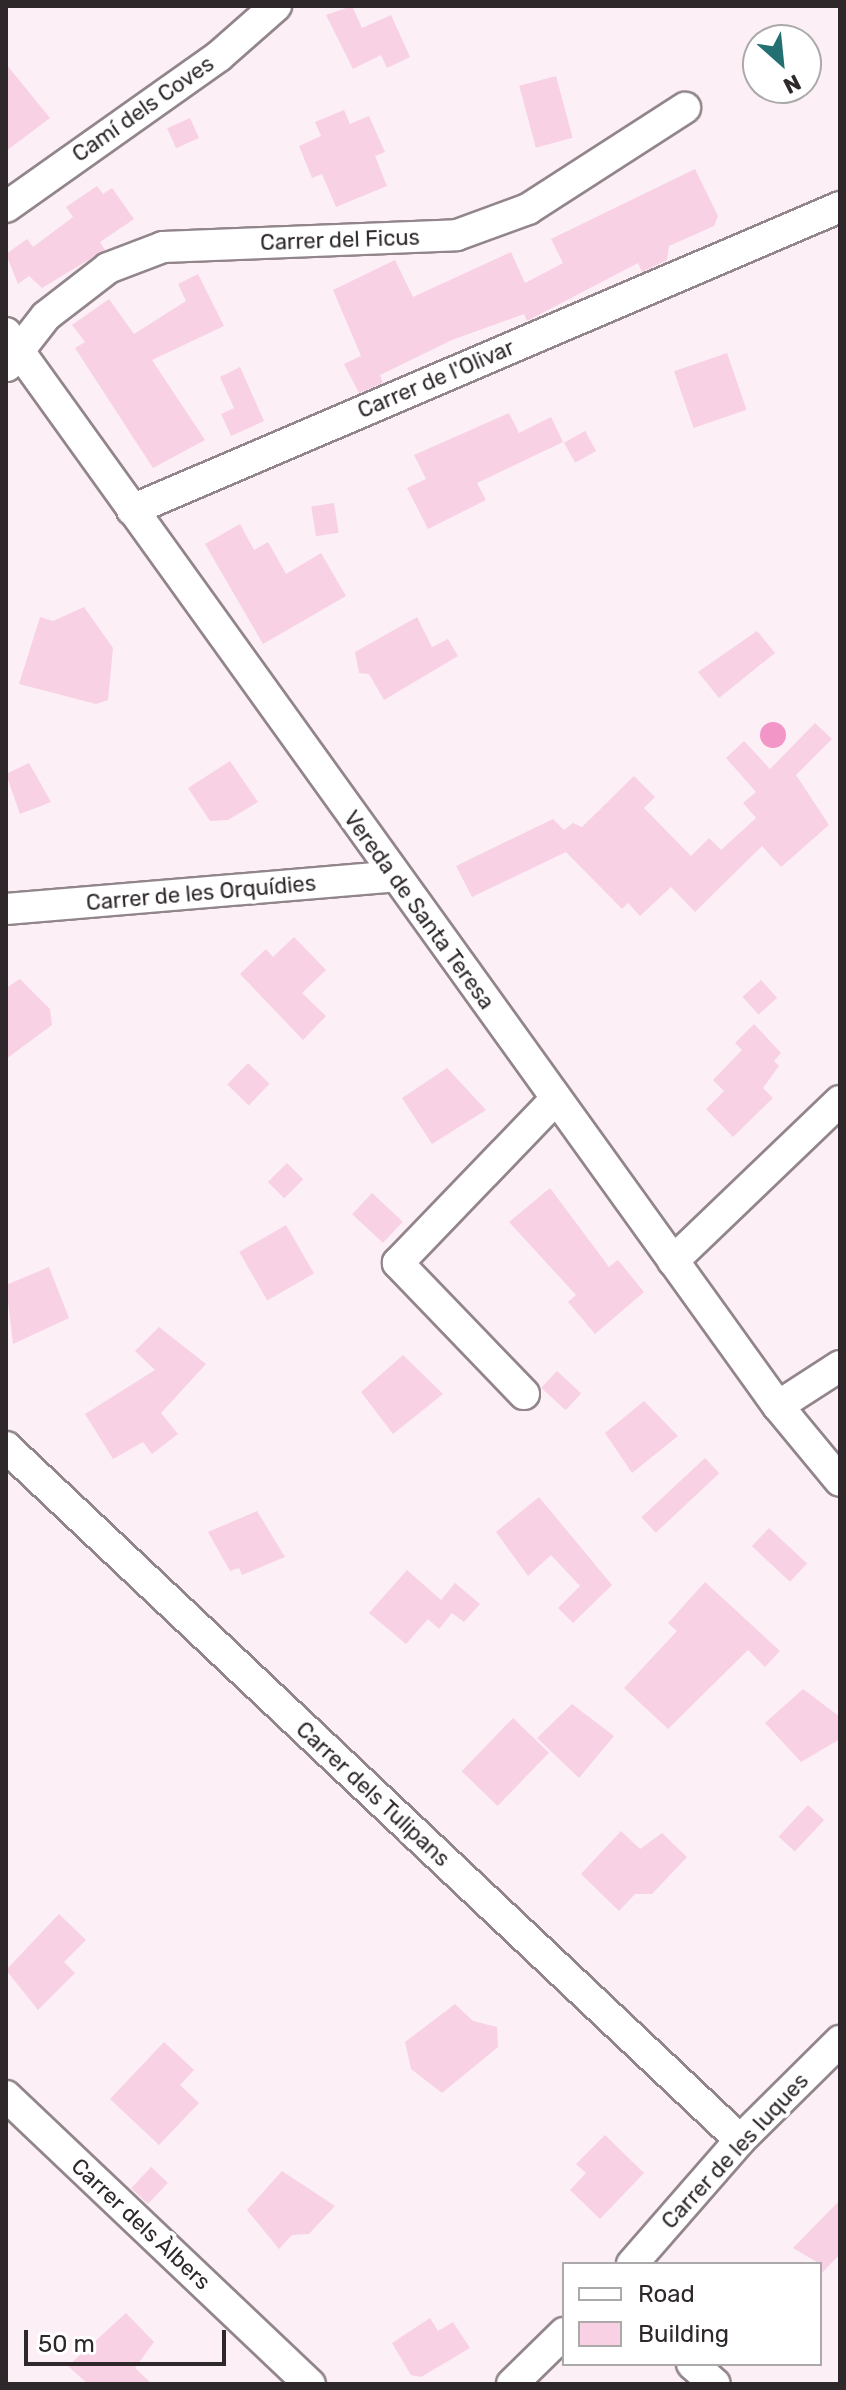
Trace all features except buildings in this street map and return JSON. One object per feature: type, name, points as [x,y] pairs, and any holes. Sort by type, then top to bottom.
[{"type":"street","name":"Camí dels Coves","points":[[6,207],[219,56],[276,6]]},
{"type":"street","name":"Carrer del Ficus","points":[[10,350],[76,288],[163,247],[457,235],[528,209],[685,108]]},
{"type":"street","name":"Carrer de l'Olivar","points":[[132,510],[840,207]]},
{"type":"street","name":"Vereda de Santa Teresa","points":[[10,350],[132,510],[778,1406],[840,1481]]},
{"type":"street","name":"Carrer de les Orquídies","points":[[6,909],[396,876]]},
{"type":"street","points":[[524,1394],[398,1263],[556,1099]]},
{"type":"street","points":[[673,1261],[840,1101]]},
{"type":"street","points":[[778,1406],[840,1366]]},
{"type":"street","name":"Carrer dels Tulipans","points":[[6,1447],[740,2140]]},
{"type":"street","name":"Carrer de les Iuques","points":[[634,2262],[740,2140],[840,2041]]},
{"type":"street","name":"Carrer dels Àlbers","points":[[6,2096],[310,2384]]},
{"type":"street","points":[[512,2384],[562,2335]]},
{"type":"street","points":[[694,2366],[715,2384]]},
{"type":"shaded area","points":[[773,722],[782,726],[786,735],[782,744],[773,748],[764,744],[760,735],[764,726]]}]
